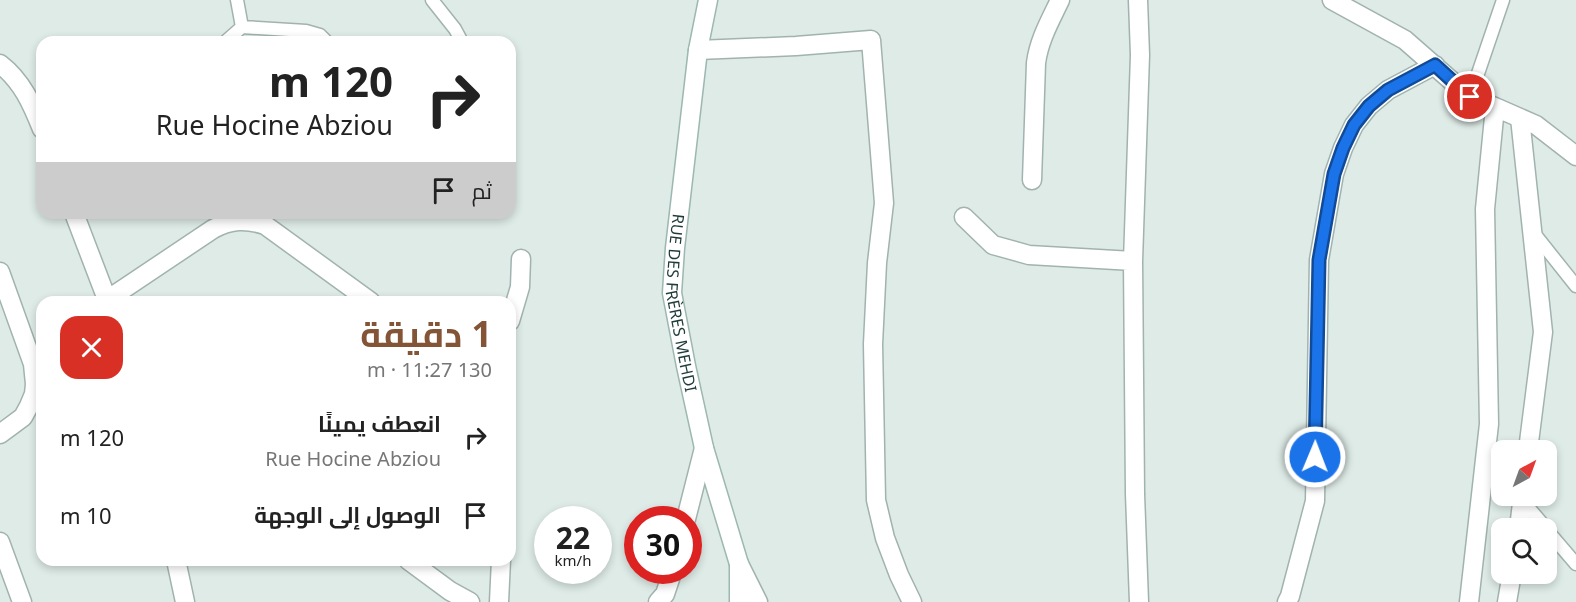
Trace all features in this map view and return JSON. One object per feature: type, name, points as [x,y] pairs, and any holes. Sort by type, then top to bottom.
[{"type":"street","name":"RUE DES FRÈRES MEHDI","points":[[708,0],[698,50],[675,248],[672,293],[704,448],[739,564],[739,602]]},
{"type":"street","points":[[1032,180],[1038,48],[1060,0]]},
{"type":"street","points":[[1138,0],[1140,55],[1133,261],[1135,494],[1139,602]]},
{"type":"street","points":[[1332,0],[1405,40],[1470,97],[1536,125],[1576,156]]},
{"type":"street","points":[[698,50],[871,40],[884,203],[873,344],[876,500],[885,538],[912,602]]},
{"type":"street","points":[[0,64],[16,79],[27,94],[36,115]]},
{"type":"street","points":[[1287,602],[1315,501],[1319,260],[1334,174],[1346,140],[1369,106],[1388,90],[1435,65]]},
{"type":"street","points":[[1469,602],[1489,424],[1485,209],[1495,106]]},
{"type":"street","points":[[1520,118],[1543,332],[1529,440]]},
{"type":"street","points":[[964,217],[993,245],[1029,255],[1133,261]]},
{"type":"street","points":[[76,219],[106,296]]},
{"type":"street","points":[[115,296],[213,229],[233,221],[244,220],[265,225],[364,296]]},
{"type":"street","points":[[516,301],[520,287],[521,259]]},
{"type":"street","points":[[0,272],[33,364],[35,384],[34,394],[23,417],[0,434]]},
{"type":"street","points":[[689,506],[704,448]]},
{"type":"street","points":[[0,542],[22,602]]},
{"type":"street","points":[[739,564],[758,602]]},
{"type":"street","points":[[177,566],[185,602]]},
{"type":"street","points":[[416,566],[450,591],[470,602]]},
{"type":"street","points":[[500,602],[501,566]]},
{"type":"street","points":[[658,602],[665,594],[668,584]]},
{"type":"street","points":[[1507,602],[1510,584]]},
{"type":"lane","points":[[237,0],[242,27]]},
{"type":"lane","points":[[432,0],[459,36]]},
{"type":"lane","points":[[1470,97],[1503,0]]},
{"type":"lane","points":[[232,36],[242,27],[306,31],[321,36]]},
{"type":"lane","points":[[1532,231],[1576,286]]},
{"type":"lane","points":[[1529,506],[1538,518]]},
{"type":"lane","points":[[1557,541],[1576,564]]},
{"type":"route","points":[[1315,457],[1319,260],[1334,174],[1343,148],[1354,125],[1369,106],[1388,90],[1435,65],[1470,97]]}]
